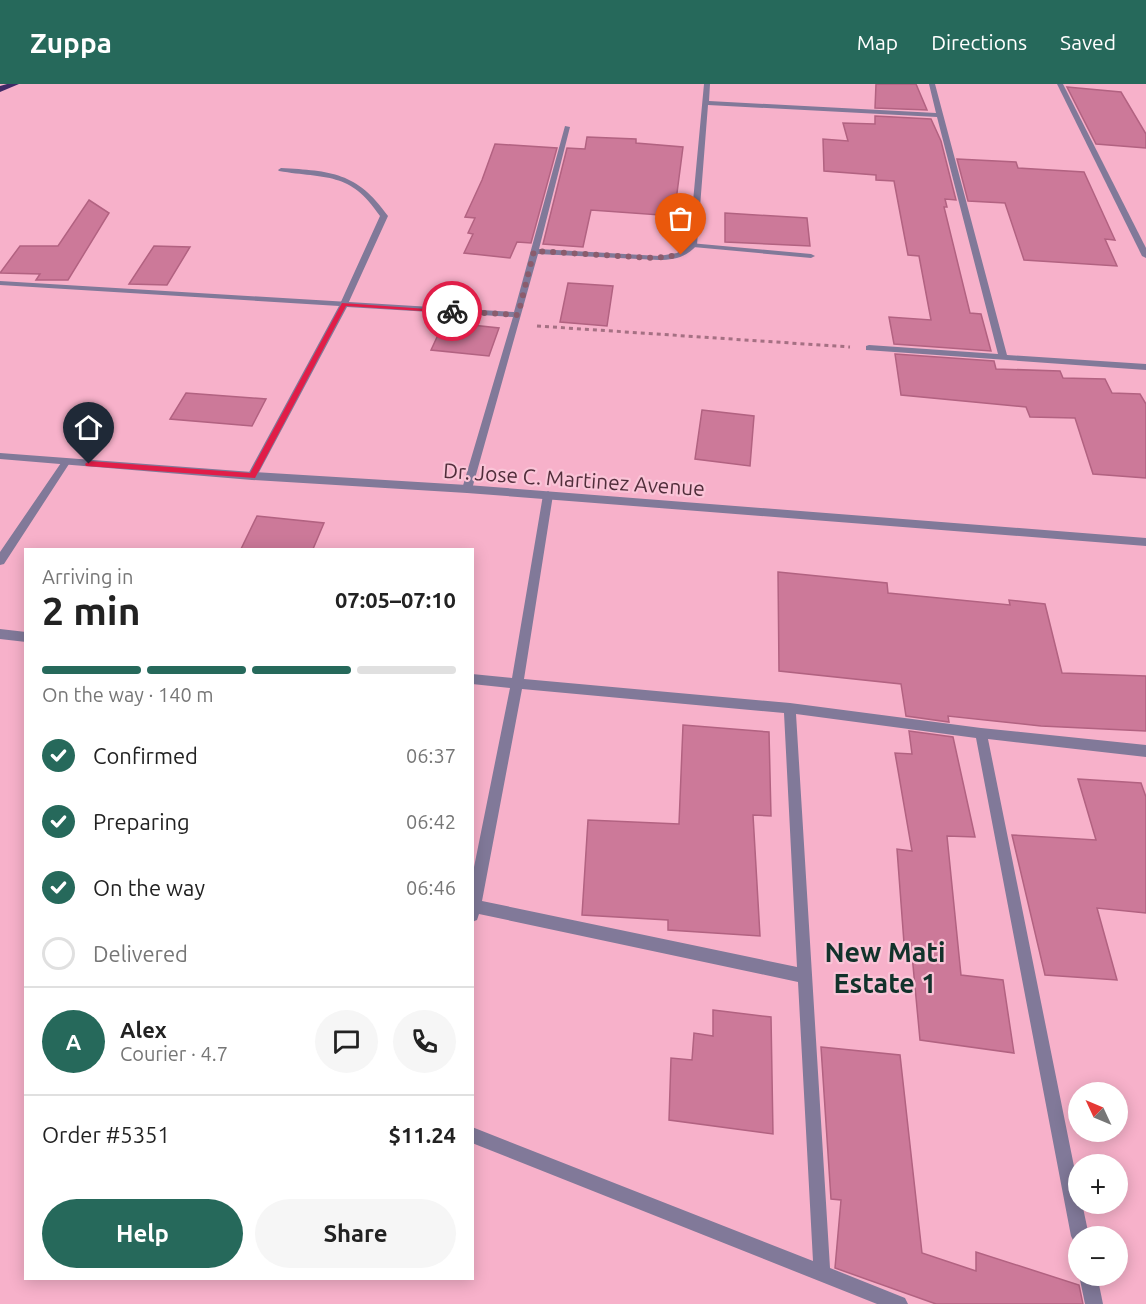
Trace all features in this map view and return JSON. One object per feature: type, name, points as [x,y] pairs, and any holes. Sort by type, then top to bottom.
[{"type":"highway","points":[[0,89],[15,84]]},
{"type":"street","points":[[534,251],[670,258],[681,255],[693,245],[707,84]]},
{"type":"street","points":[[932,84],[1003,357]]},
{"type":"street","points":[[1060,84],[1146,256]]},
{"type":"street","points":[[706,103],[940,115]]},
{"type":"street","points":[[467,489],[518,315],[567,127]]},
{"type":"street","points":[[252,476],[344,304],[381,227],[384,216],[375,201],[357,185],[338,176],[281,170]]},
{"type":"street","points":[[693,245],[811,256]]},
{"type":"street","points":[[0,283],[518,315]]},
{"type":"street","points":[[869,348],[1146,367]]},
{"type":"street","name":"Dr. Jose C. Martinez Avenue","points":[[0,456],[252,476],[548,495],[1146,542]]},
{"type":"street","points":[[0,561],[66,462]]},
{"type":"street","points":[[474,905],[516,683],[548,495]]},
{"type":"street","points":[[0,634],[24,637]]},
{"type":"street","points":[[474,679],[790,708],[981,733],[1146,751]]},
{"type":"street","points":[[790,708],[822,1274]]},
{"type":"street","points":[[981,733],[1078,1226]]},
{"type":"street","points":[[474,910],[804,976]]},
{"type":"street","points":[[474,1136],[898,1304]]},
{"type":"street","points":[[1090,1286],[1094,1304]]},
{"type":"path","points":[[515,325],[869,348]]},
{"type":"building","points":[[876,84],[916,84],[927,110],[875,108]]},
{"type":"building","points":[[1067,87],[1121,92],[1146,134],[1146,148],[1096,144]]},
{"type":"building","points":[[875,116],[931,119],[941,141],[956,200],[945,199],[947,207],[944,207],[970,313],[981,314],[991,351],[894,344],[889,317],[931,320],[919,256],[908,255],[894,181],[876,180],[876,175],[824,171],[823,139],[848,141],[843,123],[875,124]]},
{"type":"building","points":[[587,137],[636,139],[636,143],[683,147],[674,216],[591,210],[583,247],[543,244],[567,148],[585,149]]},
{"type":"building","points":[[495,144],[557,148],[531,243],[517,242],[510,258],[464,253],[473,234],[468,233],[475,218],[465,217]]},
{"type":"building","points":[[957,159],[1016,162],[1018,168],[1084,172],[1115,240],[1105,239],[1117,266],[1024,260],[1005,203],[968,201]]},
{"type":"building","points":[[89,200],[109,213],[68,280],[36,280],[40,274],[0,273],[20,246],[58,246]]},
{"type":"building","points":[[725,213],[807,218],[810,246],[725,242]]},
{"type":"building","points":[[154,246],[190,247],[167,285],[129,284]]},
{"type":"building","points":[[568,283],[613,286],[607,326],[560,322]]},
{"type":"building","points":[[444,322],[499,328],[489,356],[431,350]]},
{"type":"building","points":[[895,354],[994,361],[996,369],[1060,371],[1063,378],[1105,379],[1112,393],[1140,394],[1146,404],[1146,478],[1093,474],[1075,418],[1030,417],[1026,407],[901,395]]},
{"type":"building","points":[[186,393],[266,399],[252,426],[170,419]]},
{"type":"building","points":[[702,410],[754,416],[750,466],[695,459]]},
{"type":"building","points":[[257,516],[324,523],[313,548],[241,548]]},
{"type":"building","points":[[778,572],[887,583],[888,593],[1010,605],[1009,600],[1045,604],[1062,673],[1146,676],[1146,731],[1041,726],[948,716],[949,722],[906,716],[901,684],[779,671]]},
{"type":"building","points":[[683,725],[769,732],[771,816],[753,815],[760,936],[668,930],[668,920],[582,915],[588,820],[679,824]]},
{"type":"building","points":[[909,731],[953,737],[975,837],[947,836],[961,975],[1003,980],[1014,1053],[920,1040],[911,944],[904,943],[897,849],[912,851],[895,753],[912,754]]},
{"type":"building","points":[[1078,779],[1141,783],[1146,797],[1146,913],[1097,908],[1117,980],[1045,975],[1012,835],[1096,840]]},
{"type":"building","points":[[713,1010],[771,1017],[773,1134],[669,1120],[671,1058],[692,1060],[694,1033],[713,1036]]},
{"type":"building","points":[[821,1047],[900,1055],[922,1253],[976,1271],[976,1252],[1068,1281],[1068,1286],[1079,1286],[1083,1304],[936,1304],[835,1268],[841,1200],[831,1199]]},
{"type":"way so far","points":[[452,311],[518,315],[534,251],[653,258],[670,258],[681,255]]},
{"type":"district","name":"New Mati Estate 1","points":[[885,968]]},
{"type":"route","points":[[89,464],[252,476],[344,304],[452,311]]}]
